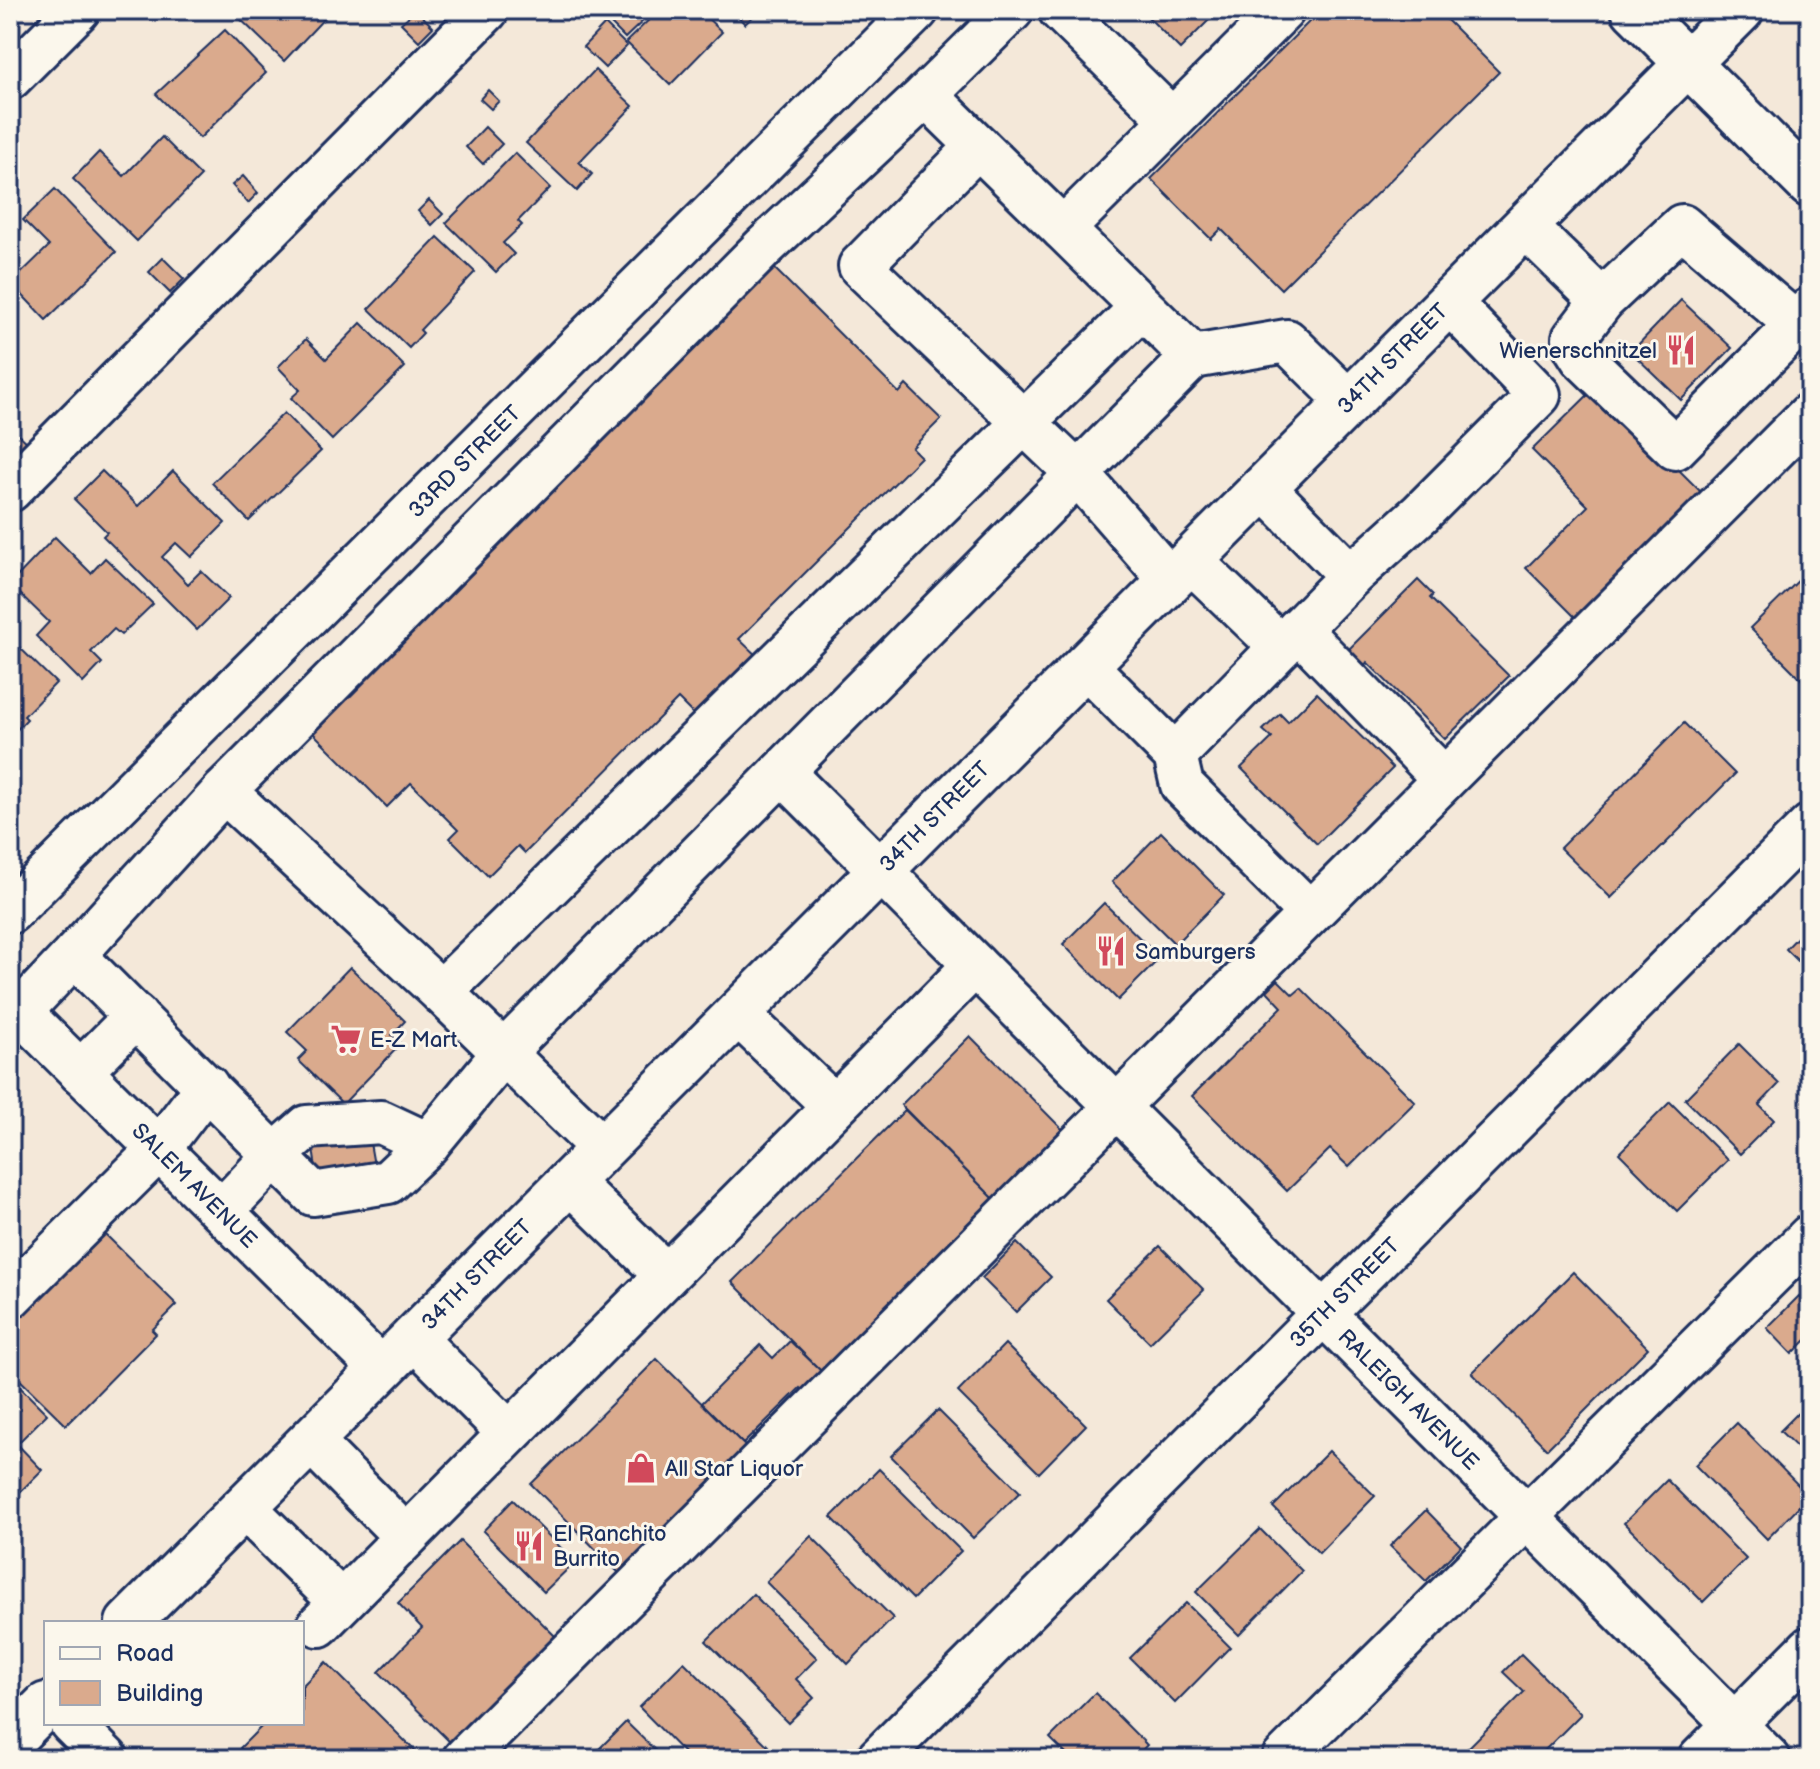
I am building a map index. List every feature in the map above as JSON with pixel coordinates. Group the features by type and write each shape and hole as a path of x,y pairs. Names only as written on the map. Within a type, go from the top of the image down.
{"main road":[{"path":"1634,10 1810,185"},
{"name":"34TH STREET","path":"130,1621 1741,10"},
{"path":"10,1741 44,1707"}],"street":[{"path":"10,78 78,10"},
{"path":"10,490 487,10"},
{"name":"33RD STREET","path":"10,912 917,10"},
{"path":"15,1007 74,955 224,791 764,247 1012,10"},
{"path":"1060,10 1172,120"},
{"path":"1063,229 1283,10"},
{"path":"926,95 1193,357"},
{"path":"978,146 860,266 1180,570 1289,638 1444,779"},
{"path":"1682,226 1791,329 1743,354 1683,415 1669,423 1578,353 1574,338 1602,301 1682,226"},
{"path":"1526,227 1602,301"},
{"path":"1175,755 1351,576 1421,513 1539,395 1449,302"},
{"path":"441,992 1141,308"},
{"path":"74,955 313,1194 388,1182 428,1144 504,1052 1193,357 1287,341 1348,401"},
{"path":"464,1759 1810,414"},
{"path":"1263,487 1351,576"},
{"path":"1085,665 1175,755 1182,785 1310,913"},
{"name":"RALEIGH AVENUE","path":"782,772 1769,1759"},
{"path":"224,791 441,992 602,1148"},
{"name":"35TH STREET","path":"878,1759 1810,826"},
{"path":"244,1507 330,1614 975,965"},
{"name":"SALEM AVENUE","path":"15,1007 381,1369"},
{"path":"737,1013 834,1106"},
{"path":"80,1072 136,1016"},
{"path":"10,1297 159,1149 207,1086"},
{"path":"222,1211 274,1156 307,1127 381,1122 428,1144"},
{"path":"569,1181 666,1275"},
{"path":"1283,1759 1810,1236"},
{"path":"413,1337 509,1433"},
{"path":"310,1440 406,1537"},
{"path":"1700,1759 1810,1648"},
{"path":"73,1725 107,1759"}],"building":[{"path":"237,10 332,10 284,61 234,13"},
{"path":"416,10 433,27 419,41 401,23"},
{"path":"622,10 634,10 644,20 625,38 609,22"},
{"path":"659,10 699,10 722,32 670,85 626,42"},
{"path":"732,10 760,10 745,24"},
{"path":"1141,10 1219,10 1180,49"},
{"path":"1321,10 1437,10 1499,72 1281,289 1221,229 1211,239 1151,179"},
{"path":"605,24 627,46 605,68 583,47"},
{"path":"225,30 266,73 200,138 156,94"},
{"path":"595,70 633,106 579,162 592,174 577,191 526,143"},
{"path":"488,90 499,101 491,109 480,99"},
{"path":"485,127 502,144 483,164 466,147"},
{"path":"162,137 201,176 137,241 73,179 99,152 124,176"},
{"path":"515,153 550,188 518,221 522,225 503,243 514,254 496,272 446,223"},
{"path":"243,176 258,193 248,203 232,185"},
{"path":"55,189 116,252 46,320 11,283 49,246 23,220"},
{"path":"429,200 443,214 432,225 418,211"},
{"path":"438,237 475,272 420,330 423,333 409,348 369,309"},
{"path":"163,258 184,279 170,293 149,272"},
{"path":"771,265 899,393 906,385 941,419 912,448 921,457 739,639 761,660 700,721 678,699 525,853 518,846 488,876 450,838 458,830 411,783 387,807 309,729"},
{"name":"Wienerschnitzel","path":"1681,300 1732,348 1681,400 1631,352"},
{"path":"10,312 18,320 10,328"},
{"path":"361,323 405,367 332,440 291,398 300,390 278,367 306,339 326,359"},
{"path":"1596,387 1703,494 1578,620 1526,568 1588,506 1532,450"},
{"path":"284,413 321,451 249,521 212,483"},
{"path":"14,430 30,445 18,456 10,449 10,434"},
{"path":"102,471 138,506 173,471 225,523 191,557 176,543 162,557 188,584 201,571 229,598 197,630 103,536 107,532 74,499"},
{"path":"55,537 91,573 105,558 153,604 121,635 114,629 91,652 102,663 83,683 36,636 49,622 10,584"},
{"path":"1810,569 1810,688 1750,628"},
{"path":"1418,580 1433,595 1430,598 1509,676 1445,739 1367,662 1365,665 1349,649"},
{"path":"17,645 56,683 24,716 27,719 10,737 10,652"},
{"path":"1317,693 1393,768 1317,844 1241,768 1272,738 1263,730 1280,714 1288,722"},
{"path":"1684,723 1735,774 1611,898 1560,848"},
{"path":"1161,832 1224,895 1175,944 1112,882"},
{"name":"Samburgers","path":"1104,903 1160,958 1118,1000 1063,944"},
{"path":"1807,927 1810,930 1810,973 1786,949"},
{"name":"E-Z Mart","path":"350,967 405,1021 392,1035 401,1044 343,1104 298,1060 307,1051 287,1032"},
{"path":"1278,980 1293,995 1301,988 1415,1102 1349,1167 1330,1149 1287,1191 1192,1096 1282,1007 1267,991"},
{"path":"970,1036 1067,1134 998,1203 901,1105"},
{"path":"1739,1044 1779,1084 1759,1105 1774,1120 1740,1154 1685,1099"},
{"path":"1670,1102 1728,1160 1677,1211 1619,1153"},
{"path":"905,1110 998,1203 825,1375 732,1282"},
{"path":"367,1126 375,1171 318,1182 311,1135"},
{"path":"101,1230 177,1305 152,1330 156,1334 66,1425 10,1370 10,1323"},
{"path":"1017,1243 1051,1277 1016,1312 982,1278"},
{"path":"1160,1246 1204,1290 1150,1343 1106,1299"},
{"path":"1573,1272 1648,1348 1547,1449 1472,1373"},
{"path":"1799,1296 1810,1308 1810,1336 1792,1354 1767,1328"},
{"path":"790,1341 825,1375 806,1394 800,1388 743,1444 702,1403 760,1345 773,1358"},
{"path":"1005,1344 1086,1425 1039,1473 958,1392"},
{"path":"657,1359 750,1451 623,1577 531,1484"},
{"path":"10,1377 47,1414 17,1444 42,1470 10,1502"},
{"path":"1810,1401 1810,1460 1780,1431"},
{"path":"938,1410 1020,1492 973,1538 891,1456"},
{"path":"1737,1423 1809,1496 1767,1539 1695,1465"},
{"path":"1329,1451 1375,1496 1319,1553 1273,1507"},
{"path":"879,1469 961,1551 913,1599 831,1517"},
{"path":"1667,1480 1746,1559 1703,1602 1624,1523"},
{"name":"El Ranchito Burrito","path":"513,1500 575,1562 544,1592 483,1531"},
{"path":"1426,1510 1461,1546 1426,1581 1390,1546"},
{"path":"1260,1529 1302,1571 1239,1635 1196,1592"},
{"path":"811,1536 893,1618 848,1664 766,1582"},
{"path":"460,1541 558,1639 453,1745 379,1672 422,1628 398,1603"},
{"path":"753,1594 817,1658 796,1679 814,1698 788,1723 706,1641"},
{"path":"1186,1603 1230,1647 1175,1703 1130,1658"},
{"path":"1521,1654 1581,1714 1536,1759 1465,1759 1461,1755 1524,1692 1503,1672"},
{"path":"326,1662 423,1759 251,1759 240,1748 263,1725 304,1725 304,1684"},
{"path":"684,1662 768,1746 755,1759 690,1759 639,1707"},
{"path":"1095,1693 1147,1745 1134,1759 1071,1759 1050,1738"},
{"path":"626,1722 664,1759 589,1759"}],"place":[{"name":"Wienerschnitzel","path":"1681,350"},
{"name":"Samburgers","path":"1111,951"},
{"name":"E-Z Mart","path":"346,1039"},
{"name":"All Star Liquor","path":"641,1468"},
{"name":"El Ranchito Burrito","path":"529,1546"}]}
